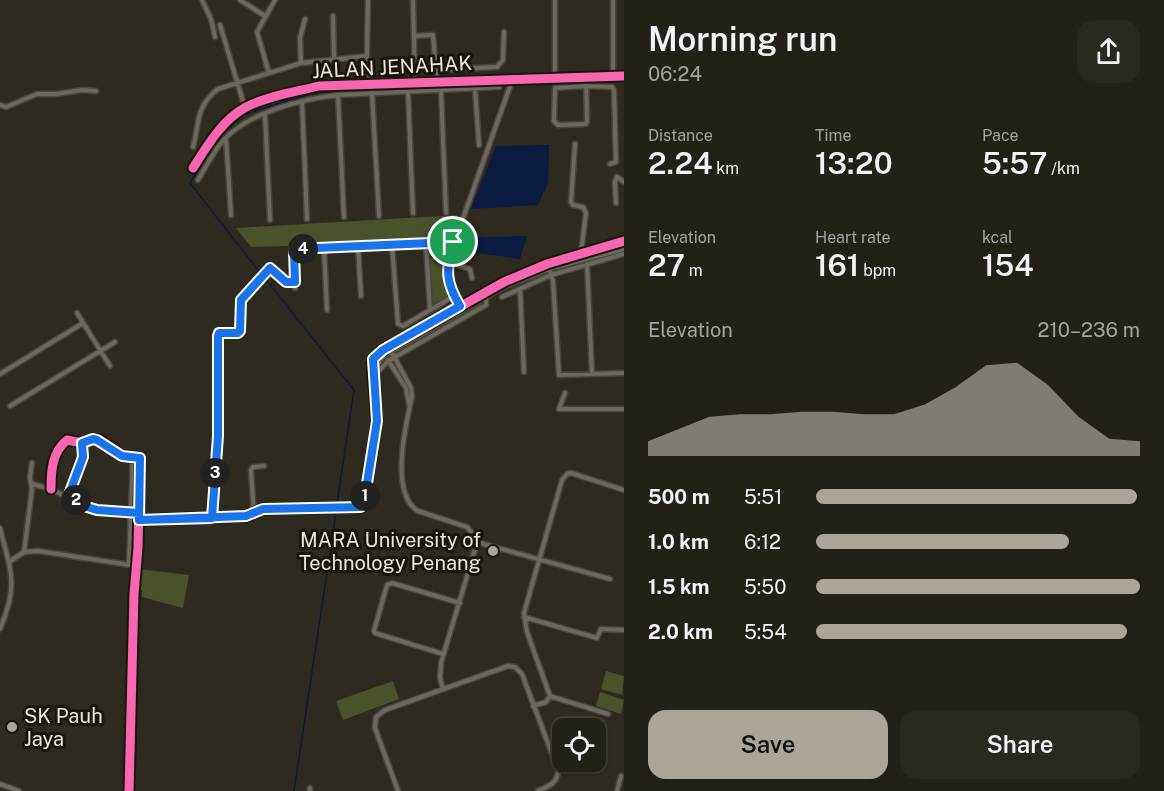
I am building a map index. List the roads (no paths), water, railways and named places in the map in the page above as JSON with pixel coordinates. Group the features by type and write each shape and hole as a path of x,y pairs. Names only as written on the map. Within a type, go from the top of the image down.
{"street":[{"path":"202,0 211,19 215,37"},
{"path":"240,0 266,16"},
{"path":"269,73 257,37 258,28 275,0"},
{"path":"368,0 367,56 372,93 379,216"},
{"path":"413,0 415,82"},
{"path":"555,0 555,77"},
{"path":"613,0 613,69"},
{"path":"333,16 334,58"},
{"path":"301,63 300,38 305,19"},
{"path":"220,25 245,108"},
{"path":"436,70 500,66 504,60 504,32"},
{"path":"414,36 433,35 437,81"},
{"path":"193,147 202,106 218,89 301,63 367,56"},
{"name":"JALAN JENAHAK","path":"193,168 209,141 245,108 279,96 319,86 624,76"},
{"path":"586,77 586,86 586,124 555,124 554,121 555,88 586,86 609,86 614,90 616,162 610,164"},
{"path":"462,308 449,286 448,262 453,242 513,78"},
{"path":"198,180 226,138 239,126 302,101 339,95 499,87"},
{"path":"475,89 479,145"},
{"path":"441,90 446,213"},
{"path":"0,105 6,107 36,94 96,91"},
{"path":"408,92 414,213"},
{"path":"339,95 344,217"},
{"path":"302,101 307,219"},
{"path":"265,114 270,220"},
{"path":"226,138 231,215"},
{"path":"575,144 572,202 575,206 583,207 586,213 581,254"},
{"path":"618,177 624,176"},
{"path":"618,177 624,182"},
{"path":"615,203 615,182 618,177"},
{"path":"139,520 212,518 254,514 263,509 348,509 363,506 377,421 372,362 504,282 624,241"},
{"path":"295,288 294,249 453,242"},
{"path":"426,243 430,310"},
{"path":"392,244 396,320 400,326 454,296"},
{"path":"358,246 361,296"},
{"path":"324,248 327,310"},
{"path":"377,364 388,347 548,266 624,249"},
{"path":"502,297 551,275 624,254"},
{"path":"448,262 471,269 472,278"},
{"path":"587,264 592,374"},
{"path":"548,266 553,281 559,375 624,374"},
{"path":"212,518 218,436 219,333 238,333 240,331 241,300 269,269 272,268 286,282 295,282"},
{"path":"520,289 524,372"},
{"path":"376,374 394,357 486,305 486,298"},
{"path":"77,312 110,366"},
{"path":"0,374 83,323"},
{"path":"10,406 115,342"},
{"path":"388,347 411,388 412,397 402,465 404,489 409,503 418,511 466,527 480,543 610,579"},
{"path":"384,353 406,388 410,404"},
{"path":"565,393 559,409 624,410"},
{"path":"51,489 53,462 56,453 67,440 82,443 93,439 100,440 118,455 140,458 129,791"},
{"path":"68,497 83,457 82,443"},
{"path":"129,564 133,457"},
{"path":"24,552 32,463"},
{"path":"254,514 251,470 253,467 264,466"},
{"path":"550,696 527,632 524,617 562,480 571,473 624,490"},
{"path":"32,483 97,510 139,513"},
{"path":"0,528 9,562 12,591 11,602 0,628"},
{"path":"443,689 440,669 443,654 476,546 480,543"},
{"path":"9,562 24,552 38,551 137,566"},
{"path":"443,654 375,633 387,585 392,583 460,603"},
{"path":"524,617 597,638 601,629 624,630"},
{"path":"398,791 375,728 376,717 385,710 508,666 515,667 522,674 558,770 556,780 552,785 538,791"},
{"path":"533,706 546,702 550,696"},
{"path":"550,696 608,714"},
{"path":"617,791 621,776"},
{"path":"0,784 19,791"}],"water":[{"path":"549,145 548,183 538,205 471,209 496,146"},
{"path":"527,236 520,259 457,250 461,238"}],"waterway":[{"path":"261,274 190,183 220,136 245,114 310,94 331,91 483,84"},
{"path":"264,277 354,390 337,503"},
{"path":"294,791 336,513"}],"place":[{"name":"MARA University of Technology Penang","path":"493,551"},
{"name":"SK Pauh Jaya","path":"12,727"}]}
